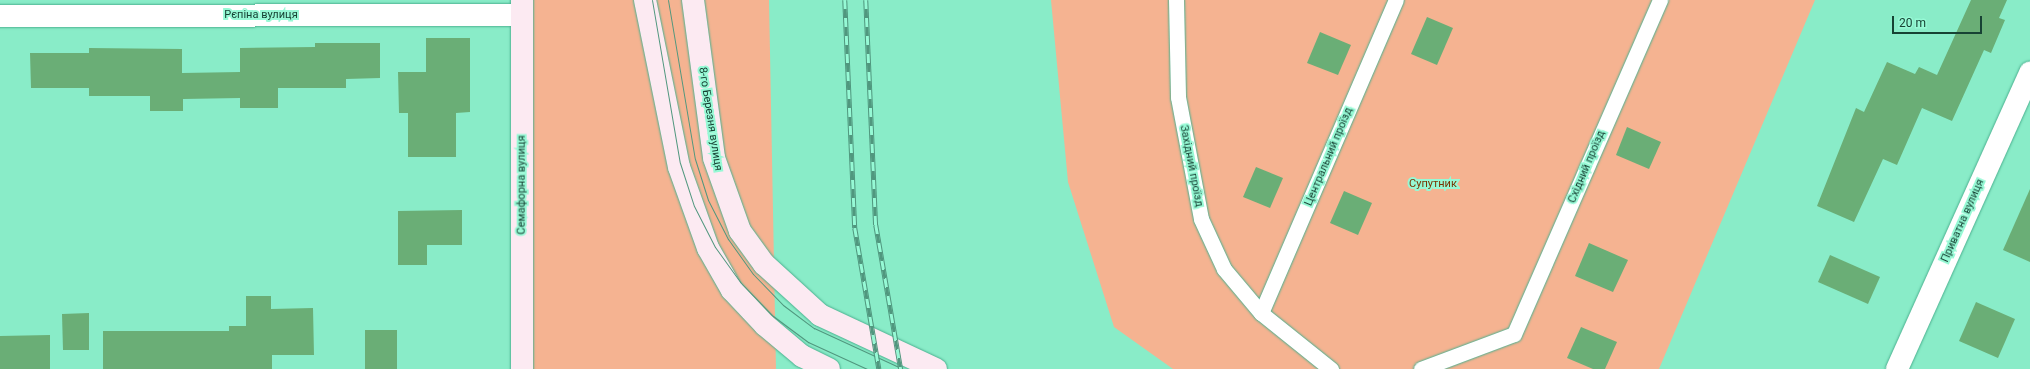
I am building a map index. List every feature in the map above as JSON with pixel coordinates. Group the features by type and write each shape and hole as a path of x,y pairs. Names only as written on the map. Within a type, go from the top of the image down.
{"main road":[{"path":"645,0 679,167 708,248 732,290 759,320 802,356 829,369"},
{"name":"8-го Березня вулиця","path":"693,0 714,158 740,231 764,264 820,315 936,369"},
{"name":"Семафорна вулиця","path":"522,7 522,369"}],"street":[{"name":"Рєпіна вулиця","path":"0,16 522,7"},
{"name":"Приватна вулиця","path":"1897,369 2030,73"}],"lane":[{"name":"Західний проїзд","path":"1176,0 1178,97 1201,219 1224,269 1262,314 1331,369"},
{"name":"Центральний проїзд","path":"1262,314 1396,0"},
{"name":"Східний проїзд","path":"1421,369 1514,334 1660,0"}],"green space":[{"path":"522,0 769,0 776,369 522,369"},
{"name":"Супутник","path":"1051,0 1815,0 1659,369 1173,369 1114,327 1068,182"}],"building":[{"path":"1971,0 2007,0 1999,18 2005,20 1991,53 1984,50 1952,121 1922,108 1897,165 1883,159 1854,222 1817,206 1856,108 1864,112 1887,62 1915,74 1919,67 1937,75"},
{"path":"1427,17 1453,28 1437,65 1411,54"},
{"path":"1320,32 1351,45 1338,75 1307,63"},
{"path":"426,38 470,38 470,112 456,113 456,157 408,157 408,113 399,113 398,72 426,72"},
{"path":"315,43 380,43 380,78 346,79 346,88 278,88 278,108 240,108 240,98 183,99 183,111 150,111 150,96 89,96 89,88 31,88 30,53 89,53 89,48 182,49 182,73 240,72 240,48 315,47"},
{"path":"1627,127 1661,142 1649,169 1616,155"},
{"path":"1256,167 1283,178 1270,208 1243,197"},
{"path":"2030,189 2030,262 2003,250"},
{"path":"1344,191 1372,203 1358,235 1330,223"},
{"path":"462,210 462,245 427,245 427,265 398,265 398,211"},
{"path":"1589,243 1628,260 1613,292 1575,276"},
{"path":"1830,255 1880,277 1868,304 1818,282"},
{"path":"246,296 271,296 271,309 313,308 314,355 272,355 272,369 103,369 103,331 229,331 229,326 246,326"},
{"path":"1976,302 2015,319 1998,358 1959,341"},
{"path":"89,313 89,350 63,350 62,314"},
{"path":"1581,327 1617,342 1605,369 1593,369 1567,358"},
{"path":"365,330 397,330 397,369 365,369"},
{"path":"50,335 50,369 0,369 0,336"}],"tram line":[{"path":"652,0 680,163 694,206 715,247 741,283 773,316 808,342 867,369"},
{"path":"668,0 695,159 708,200 728,239 753,274 783,305 814,328 903,369"}],"railway":[{"path":"845,0 855,228 879,369"},
{"path":"866,0 876,225 901,369"}]}
